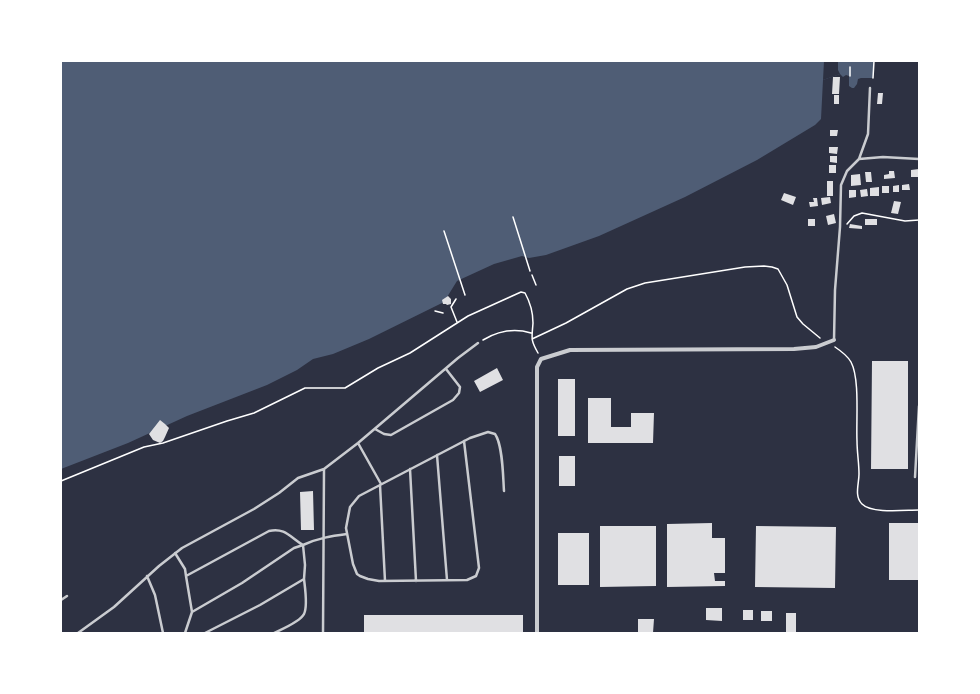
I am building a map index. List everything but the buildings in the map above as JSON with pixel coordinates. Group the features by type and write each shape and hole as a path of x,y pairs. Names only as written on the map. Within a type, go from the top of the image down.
{"street":[{"path":"537,633 537,367 541,359 570,350 794,348 816,347 834,340"}],"lane":[{"path":"834,340 835,290 840,233 841,185 847,170 859,159 868,134 870,88"},
{"path":"859,159 883,157 919,159"},
{"path":"78,633 114,607 147,576 175,553 208,533 254,509 279,493 298,478 324,469 358,443 478,343"},
{"path":"375,429 384,434 392,435 453,400 459,393 460,387 446,369"},
{"path":"915,477 919,406"},
{"path":"464,441 479,570 476,576 472,579 386,581 368,580 357,574 353,564 346,528 349,512 353,503 359,496 464,441 488,432 496,434 499,441 504,491"},
{"path":"358,443 381,485 386,581"},
{"path":"437,455 447,580"},
{"path":"324,469 324,633"},
{"path":"410,469 416,581"},
{"path":"186,576 270,530 276,529 283,531 303,545"},
{"path":"192,612 242,583 294,548 324,537 347,534"},
{"path":"274,633 300,618 304,614 306,601 303,545"},
{"path":"175,553 185,569 192,612 185,633"},
{"path":"147,576 155,595 163,633"},
{"path":"205,633 260,605 304,579"},
{"path":"61,600 67,596"}],"path":[{"path":"873,78 874,61"},
{"path":"850,67 850,76"},
{"path":"840,233 854,216 862,213 905,221 919,220"},
{"path":"513,217 530,271"},
{"path":"444,230 464,295"},
{"path":"532,275 536,285"},
{"path":"61,481 144,448 164,443 254,413 305,388 345,388 378,368 410,353 468,316 521,292 525,292 530,304 533,322 531,333 532,343 541,359"},
{"path":"456,299 451,307 458,322"},
{"path":"435,310 443,314"},
{"path":"478,343 489,336 510,330 531,333"}],"water":[{"path":"61,61 874,61 873,78 858,79 854,88 849,86 849,76 846,75 843,77 840,74 823,80 821,119 815,125 757,160 685,197 599,236 546,255 529,258 522,256 494,264 457,281 444,302 369,339 333,354 313,359 297,370 267,385 187,416 128,443 61,469"}],"pier":[{"path":"824,61 838,61 838,70 840,74 823,80"}]}
